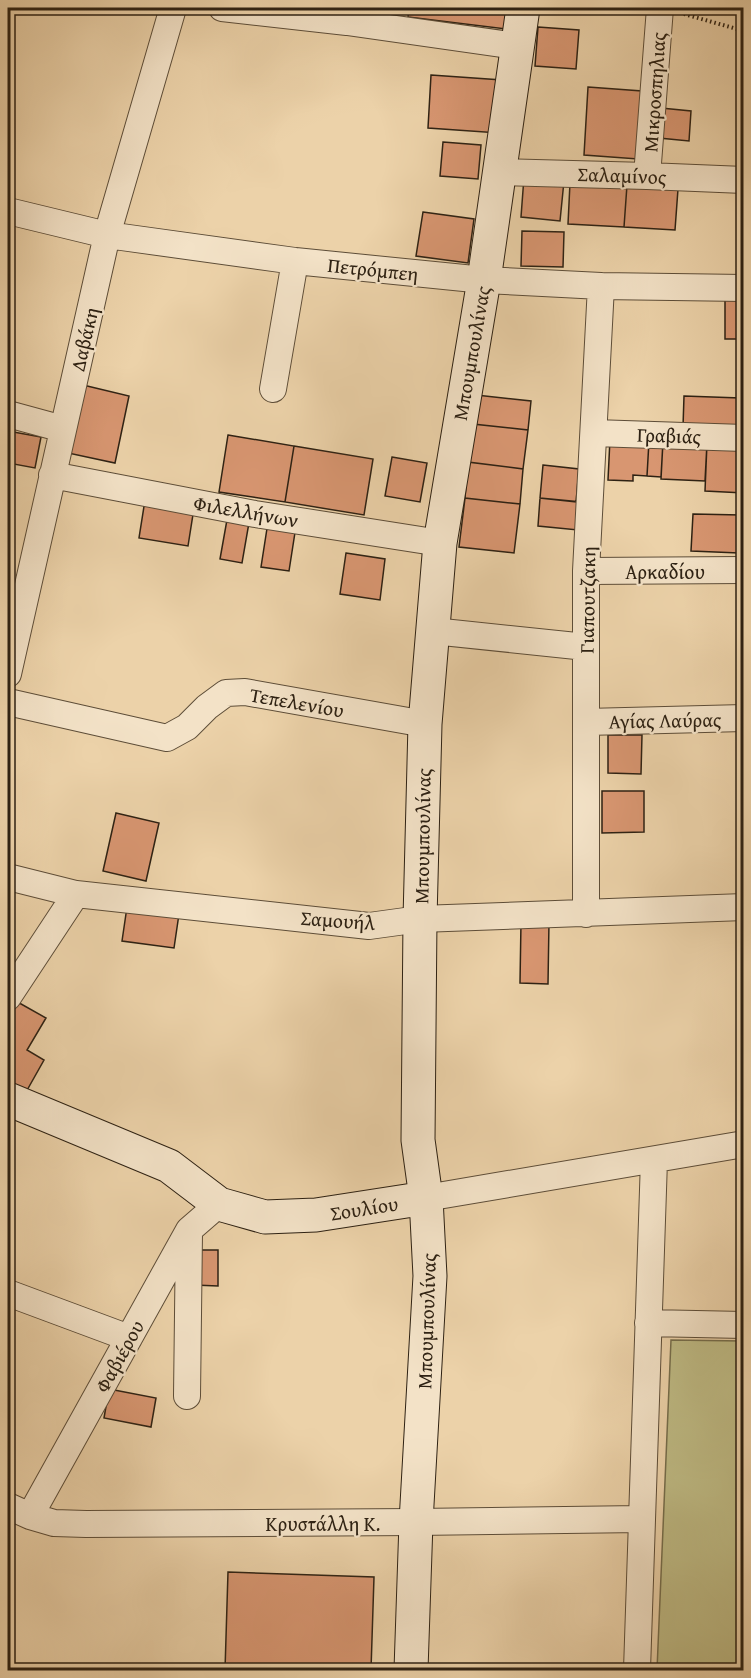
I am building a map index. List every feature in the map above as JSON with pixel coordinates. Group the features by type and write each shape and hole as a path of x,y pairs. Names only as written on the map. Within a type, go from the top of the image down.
{"street":[{"name":"Δαβάκη","path":"8,674 107,235 173,8"},
{"path":"222,8 517,46"},
{"name":"Μπουμπουλίνας","path":"411,1671 416,1522 430,1276 426,1198 418,1140 425,724 440,543 484,280 524,8"},
{"name":"Μικροσπηλιας","path":"647,176 660,8"},
{"name":"Σαλαμίνος","path":"500,172 744,180"},
{"name":"Πετρόμπεη","path":"8,211 107,235 295,261 484,280 744,288"},
{"path":"273,389 295,261"},
{"name":"Γιαπουτζακη","path":"586,914 586,571 601,285"},
{"path":"8,414 63,429"},
{"name":"Γραβιάς","path":"594,433 744,438"},
{"name":"Φιλελλήνων","path":"52,475 255,514 440,543"},
{"name":"Αρκαδίου","path":"586,571 744,570"},
{"path":"433,631 586,647"},
{"name":"Τεπελενίου","path":"8,702 167,738 187,727 207,707 226,693 245,692 425,724"},
{"name":"Αγίας Λαύρας","path":"586,722 744,718"},
{"name":"Σαμουήλ","path":"8,877 76,894 369,926 420,919 744,907"},
{"path":"8,997 76,894"},
{"name":"Σουλίου","path":"8,1099 169,1166 219,1204 265,1216 316,1215 744,1144"},
{"path":"636,1671 654,1160"},
{"name":"Φαβιέρου","path":"19,1511 129,1338 189,1230 219,1204"},
{"path":"187,1396 189,1230"},
{"path":"8,1293 129,1338"},
{"path":"648,1323 744,1325"},
{"name":"Κρυστάλλη Κ.","path":"19,1511 54,1522 86,1524 642,1519"}],"path":[{"path":"660,8 744,31"}],"shaded area":[{"path":"671,1340 743,1341 743,1670 657,1670"}],"building":[{"path":"409,8 509,8 506,29 408,17"},
{"path":"538,27 579,30 576,69 535,66"},
{"path":"431,75 502,80 499,133 428,128"},
{"path":"588,87 642,91 638,159 584,155"},
{"path":"661,108 691,111 689,141 659,138"},
{"path":"443,142 481,145 478,179 440,176"},
{"path":"524,177 564,181 560,221 521,217"},
{"path":"570,183 627,185 624,227 568,224"},
{"path":"627,185 678,189 675,230 624,227"},
{"path":"423,212 474,219 468,263 416,256"},
{"path":"522,231 564,232 563,267 521,266"},
{"path":"725,290 744,290 744,339 725,339"},
{"path":"83,385 129,396 115,463 68,453"},
{"path":"476,395 531,401 528,430 473,424"},
{"path":"684,396 740,398 739,429 683,427"},
{"path":"740,398 744,398 744,429 739,429"},
{"path":"473,424 528,430 523,469 468,462"},
{"path":"8,431 41,437 35,468 8,463"},
{"path":"228,435 294,446 285,502 219,492"},
{"path":"610,439 649,441 647,476 633,475 633,481 608,480"},
{"path":"649,441 663,441 661,477 647,476"},
{"path":"663,441 707,443 705,481 661,479"},
{"path":"707,443 744,445 744,493 705,491"},
{"path":"294,446 373,459 364,515 285,502"},
{"path":"392,457 427,463 420,502 385,496"},
{"path":"468,462 523,469 520,504 465,498"},
{"path":"543,465 579,469 576,502 540,498"},
{"path":"465,498 520,504 514,553 459,547"},
{"path":"540,498 581,502 578,530 538,526"},
{"path":"145,500 194,508 188,546 139,538"},
{"path":"228,514 250,517 242,563 220,559"},
{"path":"693,514 741,515 739,553 691,551"},
{"path":"268,522 296,526 289,571 261,567"},
{"path":"346,553 385,559 380,600 340,594"},
{"path":"608,735 642,735 641,774 608,773"},
{"path":"602,791 644,791 644,832 602,833"},
{"path":"116,813 159,823 146,881 103,871"},
{"path":"127,907 179,914 174,948 122,941"},
{"path":"521,922 549,922 548,984 520,983"},
{"path":"14,1000 46,1018 27,1050 44,1060 26,1092 8,1081 8,1011"},
{"path":"194,1250 218,1250 218,1286 194,1285"},
{"path":"109,1389 156,1398 151,1427 104,1418"},
{"path":"228,1572 374,1577 371,1670 225,1670"}]}
